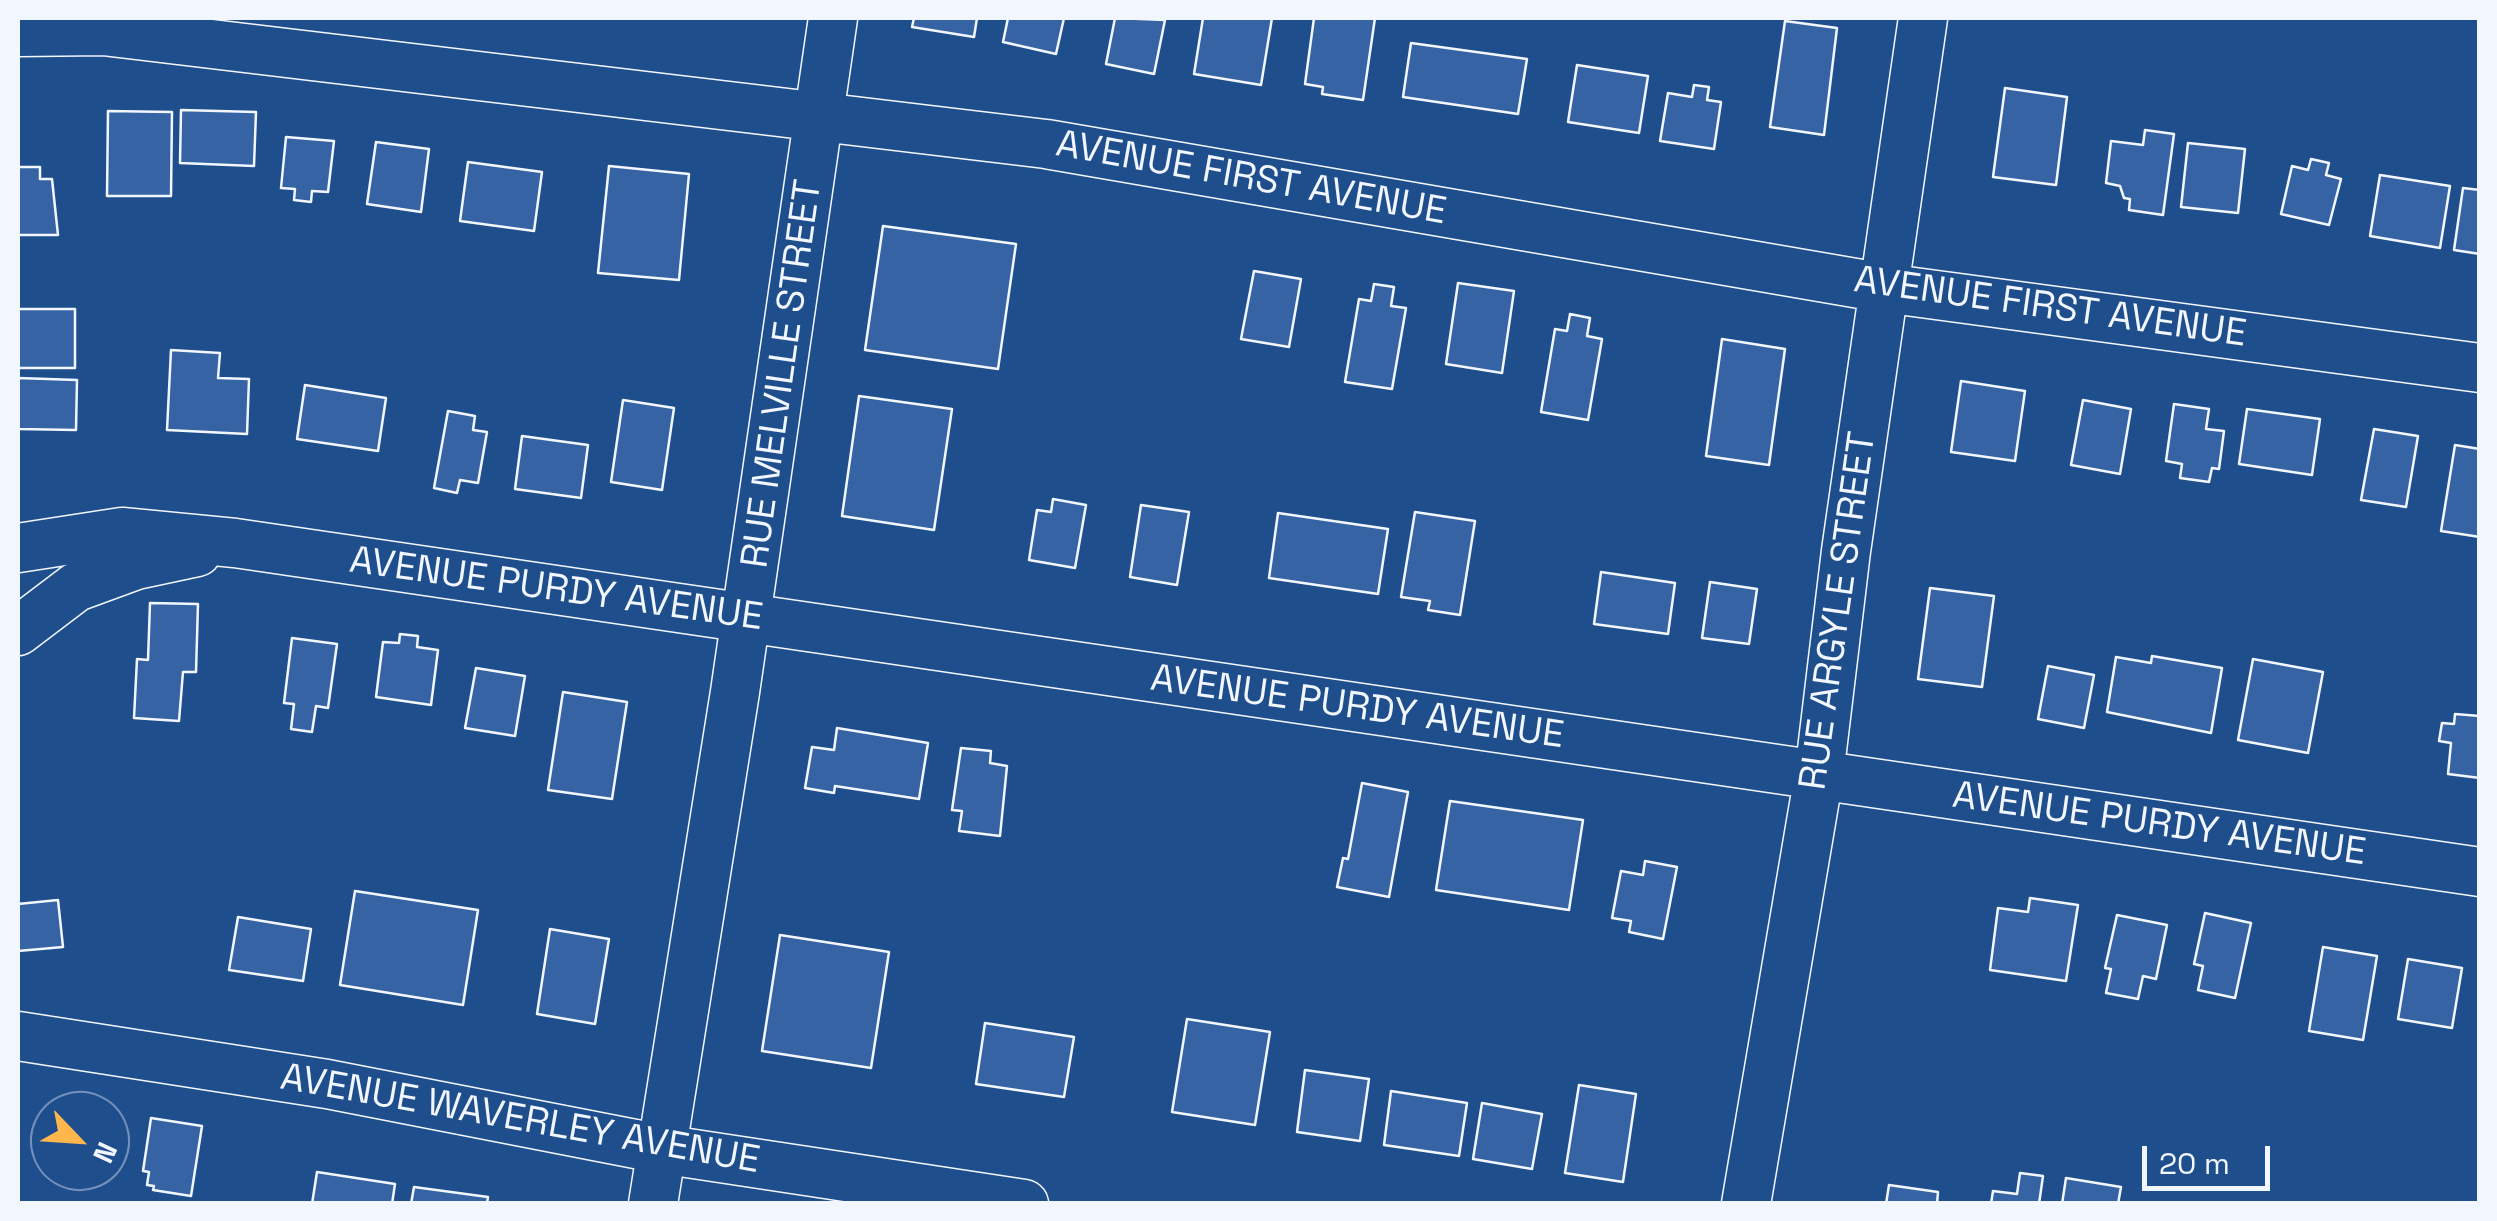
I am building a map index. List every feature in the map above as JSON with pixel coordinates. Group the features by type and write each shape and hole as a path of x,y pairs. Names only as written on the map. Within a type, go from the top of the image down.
{"street":[{"name":"RUE MELVILLE STREET","path":"654,1204 746,618 834,18"},
{"name":"RUE ARGYLE STREET","path":"1746,1204 1819,775 1923,18"},
{"name":"AVENUE FIRST AVENUE","path":"18,32 103,31 1046,144 1884,288 2480,368"},
{"name":"AVENUE PURDY AVENUE","path":"18,548 122,532 234,543 2480,872"},
{"name":"AVENUE PURDY AVENUE","path":"18,631 76,587 136,565 234,543"},
{"name":"AVENUE WAVERLEY AVENUE","path":"18,1036 327,1084 661,1149 1024,1204"}],"building":[{"path":"914,18 977,18 974,37 912,27"},
{"path":"1008,18 1064,18 1056,54 1003,42"},
{"path":"1115,18 1165,20 1154,74 1106,64"},
{"path":"1203,18 1272,18 1261,85 1194,74"},
{"path":"1314,18 1375,18 1363,100 1322,94 1323,87 1305,84"},
{"path":"1785,21 1837,28 1824,135 1770,127"},
{"path":"1411,43 1527,59 1518,114 1403,97"},
{"path":"1577,65 1648,76 1639,133 1568,122"},
{"path":"1694,85 1709,87 1707,100 1721,102 1714,149 1660,141 1668,93 1692,97"},
{"path":"2005,88 2067,97 2056,185 1993,177"},
{"path":"181,110 256,112 254,166 180,163"},
{"path":"108,111 172,112 171,196 107,196"},
{"path":"2145,130 2174,134 2163,215 2129,210 2130,199 2124,198 2120,186 2106,183 2111,141 2143,145"},
{"path":"286,137 334,141 328,192 312,191 311,202 294,200 295,189 281,188"},
{"path":"376,142 429,149 421,212 367,204"},
{"path":"2188,143 2245,149 2238,213 2181,207"},
{"path":"2311,159 2329,163 2326,175 2341,179 2329,225 2281,214 2292,166 2308,170"},
{"path":"468,162 542,172 534,231 460,221"},
{"path":"609,166 689,174 679,280 598,273"},
{"path":"18,167 40,167 40,179 52,179 58,235 18,235"},
{"path":"2380,175 2450,186 2440,248 2370,236"},
{"path":"2463,188 2480,190 2480,254 2454,250"},
{"path":"883,226 1016,244 998,369 865,350"},
{"path":"1254,271 1301,279 1289,347 1241,339"},
{"path":"1458,283 1514,291 1502,373 1446,364"},
{"path":"1374,284 1394,287 1391,306 1406,308 1392,389 1345,382 1359,299 1371,301"},
{"path":"18,309 75,309 75,368 18,368"},
{"path":"1570,314 1590,318 1587,336 1602,339 1588,420 1541,412 1555,329 1567,331"},
{"path":"1722,339 1785,349 1769,465 1706,456"},
{"path":"171,350 220,353 218,378 249,379 247,434 167,430"},
{"path":"18,378 77,380 76,430 18,429"},
{"path":"1961,381 2025,391 2015,461 1951,452"},
{"path":"305,385 386,398 378,451 297,439"},
{"path":"859,396 952,409 934,530 842,516"},
{"path":"623,400 674,408 662,490 611,482"},
{"path":"2083,400 2131,409 2120,474 2071,465"},
{"path":"2174,404 2209,409 2206,429 2224,431 2219,469 2212,468 2209,482 2180,478 2182,464 2166,461"},
{"path":"2247,409 2320,419 2312,475 2239,464"},
{"path":"448,411 475,416 473,430 487,432 478,483 460,480 457,493 434,488"},
{"path":"2374,429 2418,436 2406,507 2361,500"},
{"path":"522,436 588,445 581,498 515,489"},
{"path":"2455,445 2480,449 2480,537 2441,531"},
{"path":"1053,499 1086,505 1075,568 1029,560 1037,510 1051,512"},
{"path":"1141,505 1189,512 1177,585 1130,577"},
{"path":"1415,512 1475,521 1460,615 1428,610 1430,601 1401,597"},
{"path":"1278,513 1388,529 1378,594 1269,578"},
{"path":"1601,572 1675,583 1668,634 1594,624"},
{"path":"1710,582 1757,589 1749,644 1702,638"},
{"path":"1930,588 1994,596 1982,687 1918,679"},
{"path":"150,603 198,604 196,672 183,672 179,721 134,718 137,659 148,660"},
{"path":"400,634 418,636 417,647 438,650 431,705 376,697 383,642 399,643"},
{"path":"292,638 337,644 328,708 316,706 312,732 291,729 294,704 284,703"},
{"path":"2152,656 2222,668 2211,733 2107,712 2116,657 2151,663"},
{"path":"2253,659 2323,672 2308,753 2238,740"},
{"path":"2048,666 2094,675 2084,728 2038,719"},
{"path":"476,668 525,676 515,736 465,728"},
{"path":"563,692 627,702 612,799 548,790"},
{"path":"2455,714 2480,716 2480,778 2448,774 2451,743 2439,741 2442,723 2454,724"},
{"path":"837,728 928,743 919,799 835,786 834,793 805,788 812,747 834,750"},
{"path":"961,748 991,751 990,763 1007,766 1000,836 959,831 962,811 952,810"},
{"path":"1362,783 1408,792 1389,897 1337,887 1343,858 1348,859"},
{"path":"1450,801 1583,820 1569,910 1436,890"},
{"path":"1645,861 1677,867 1663,939 1629,932 1631,921 1612,918 1621,871 1643,875"},
{"path":"355,891 478,910 463,1005 340,985"},
{"path":"2030,898 2078,905 2066,981 1990,970 1998,908 2028,912"},
{"path":"58,900 63,947 18,951 18,904"},
{"path":"2205,913 2251,923 2235,998 2198,990 2203,966 2194,964"},
{"path":"2117,915 2167,925 2156,979 2143,976 2138,999 2106,993 2111,969 2105,968"},
{"path":"238,917 311,929 303,981 229,970"},
{"path":"550,929 609,939 595,1024 537,1014"},
{"path":"780,935 889,952 871,1068 762,1051"},
{"path":"2323,947 2377,956 2363,1040 2309,1031"},
{"path":"2408,959 2462,968 2452,1028 2398,1019"},
{"path":"1187,1019 1270,1032 1255,1125 1172,1112"},
{"path":"985,1023 1074,1037 1064,1097 976,1084"},
{"path":"1305,1070 1369,1079 1360,1141 1297,1132"},
{"path":"1579,1085 1636,1094 1623,1182 1565,1173"},
{"path":"1391,1091 1467,1103 1459,1156 1384,1145"},
{"path":"1482,1103 1542,1114 1532,1169 1473,1159"},
{"path":"151,1118 202,1126 191,1196 153,1190 154,1186 147,1185 149,1172 143,1171"},
{"path":"317,1172 395,1184 392,1204 312,1204"},
{"path":"2020,1173 2043,1176 2039,1204 1991,1204 1993,1191 2017,1194"},
{"path":"2066,1178 2121,1187 2118,1204 2062,1204"},
{"path":"1889,1185 1938,1192 1937,1204 1886,1204"},
{"path":"414,1187 488,1197 487,1204 411,1204"}]}
